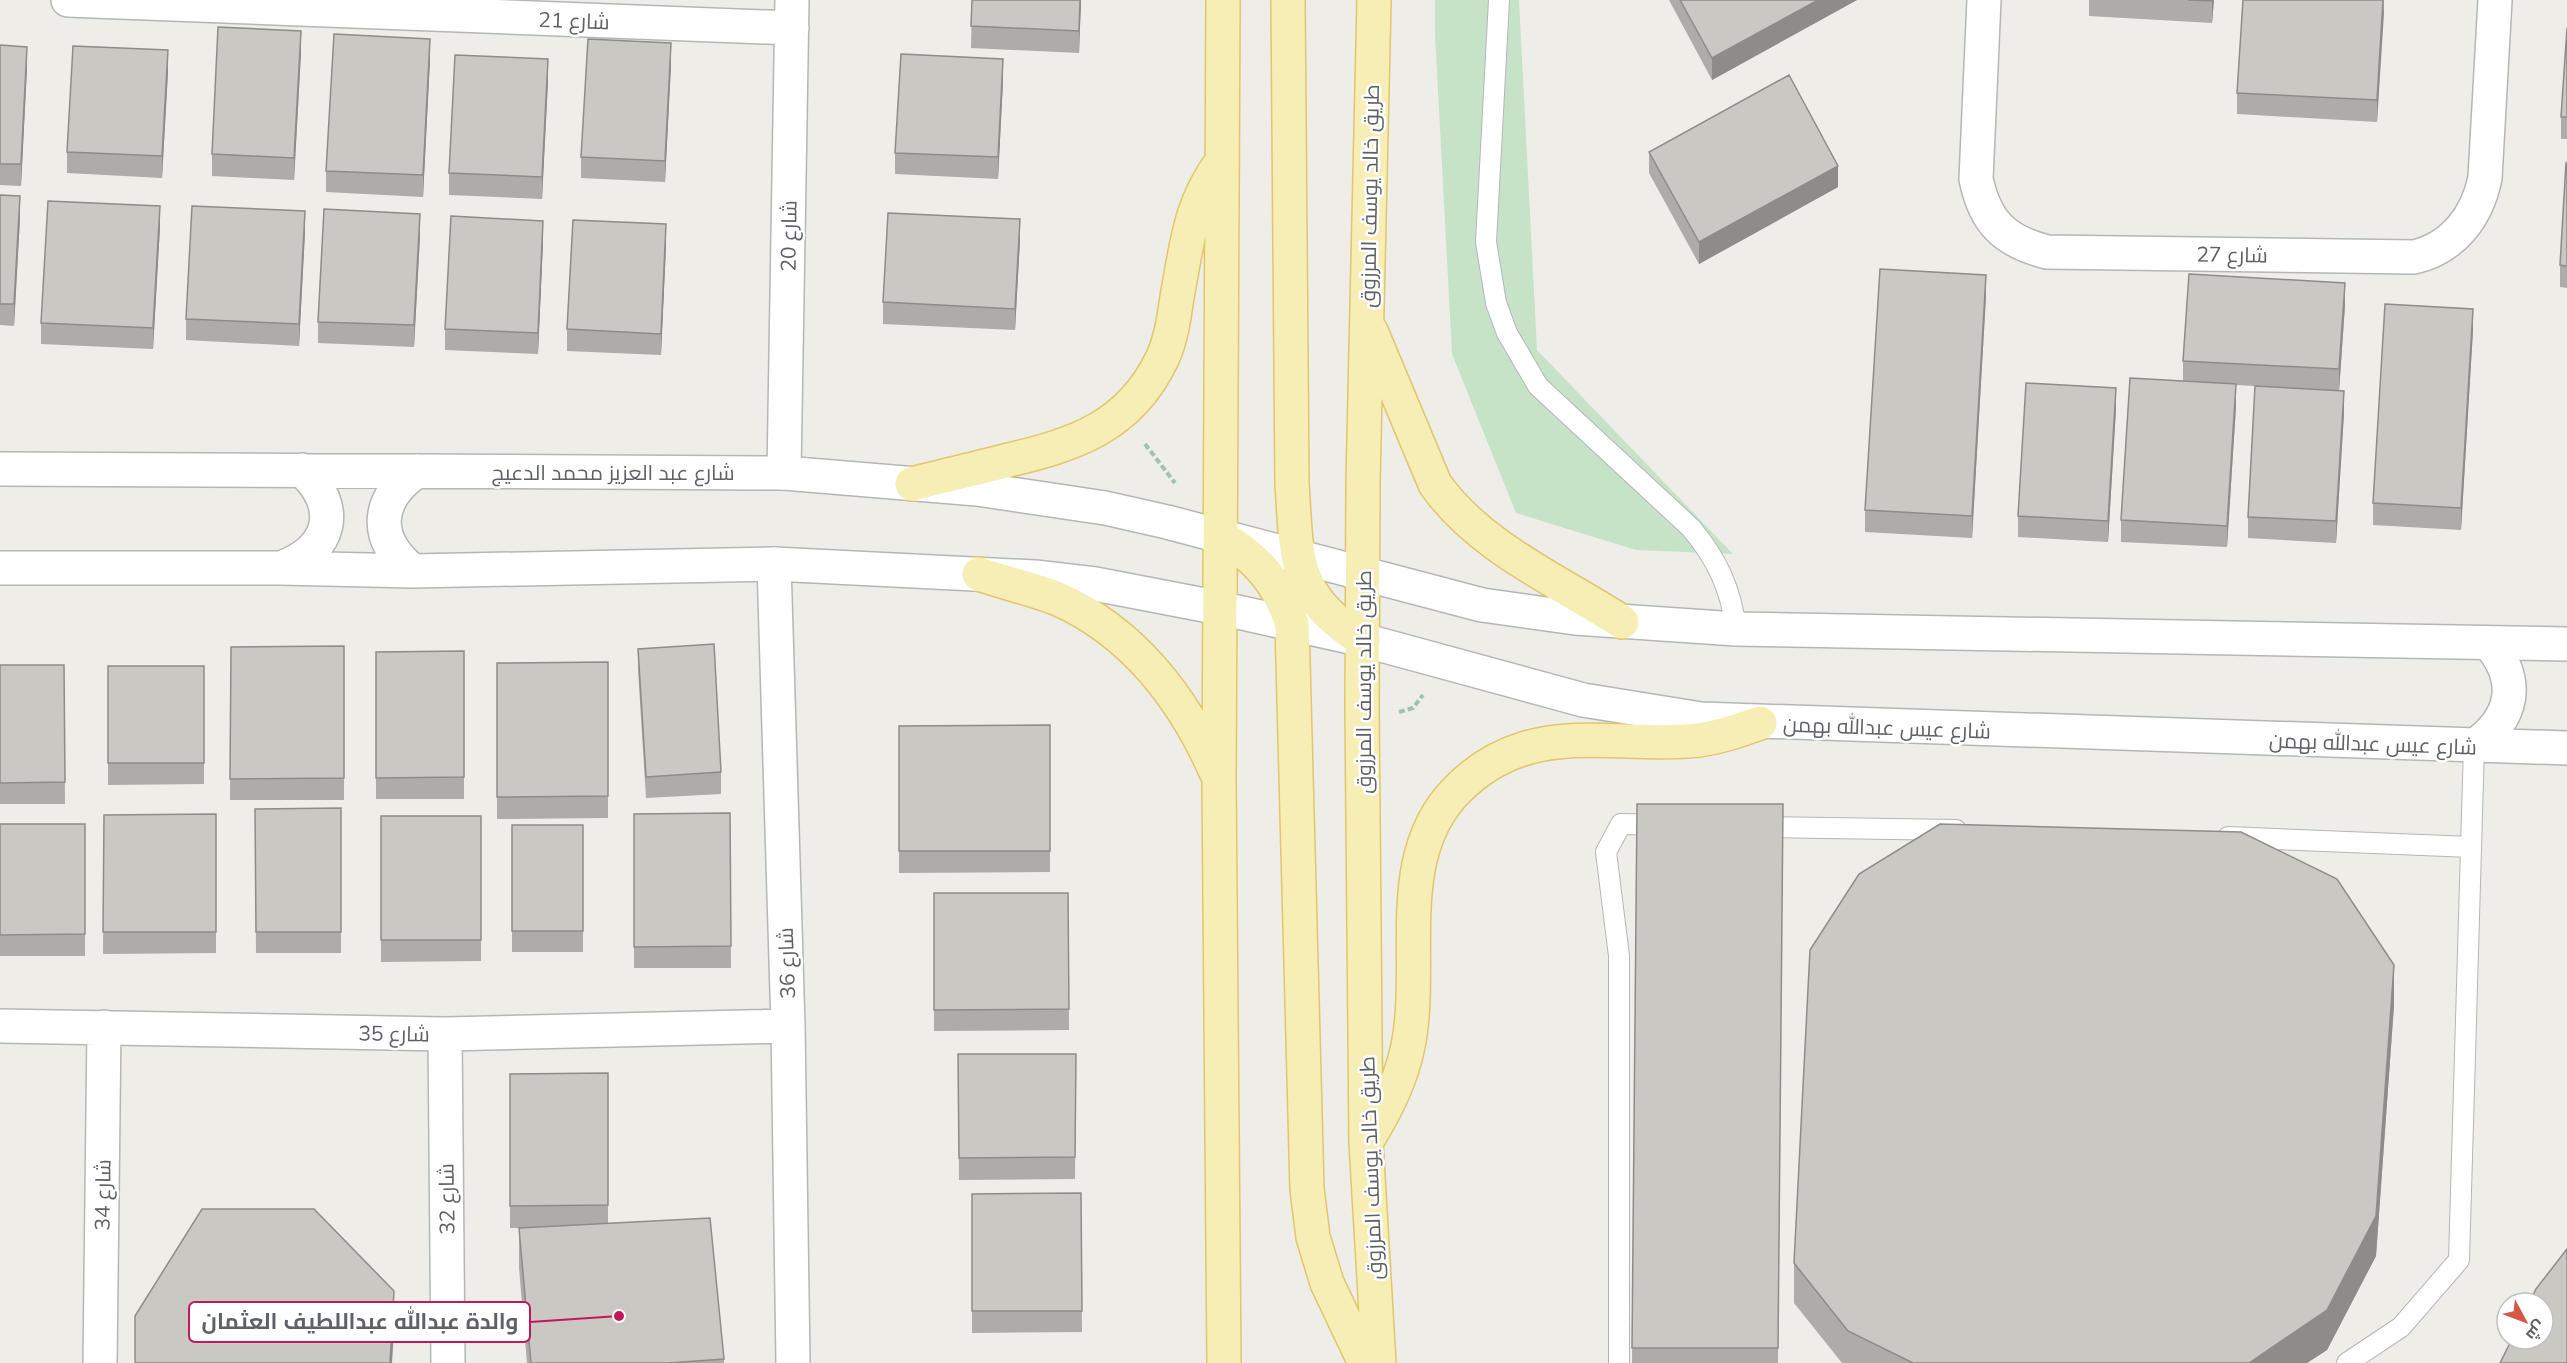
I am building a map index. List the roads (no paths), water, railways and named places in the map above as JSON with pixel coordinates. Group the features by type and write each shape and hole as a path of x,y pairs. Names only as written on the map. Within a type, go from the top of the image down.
{"main road":[{"path":"1223,0 1219,781 1224,1363"},
{"path":"1288,0 1292,484 1297,557 1302,575 1320,605 1333,619 1363,640"},
{"name":"طريق خالد يوسف المرزوق","path":"1374,0 1366,320 1362,709 1366,1143 1380,1363"},
{"path":"912,484 1062,447 1088,437 1121,414 1149,382 1163,358 1171,331 1194,208 1205,183 1222,161"},
{"path":"1366,320 1436,484 1447,500 1476,529 1622,622"},
{"path":"1220,537 1245,552 1266,572 1278,588 1292,624 1307,1189 1313,1237 1327,1283 1365,1363"},
{"path":"979,574 1058,599 1095,620 1127,645 1157,674 1182,706 1203,743 1219,781"},
{"path":"1366,1143 1384,1112 1398,1080 1408,1046 1412,1011 1416,878 1422,848 1434,821 1450,797 1471,776 1496,759 1524,748 1552,742 1699,740 1730,734 1760,723"}],"street":[{"name":"شارع 21","path":"68,0 792,14"},
{"name":"شارع 27","path":"1984,0 1976,179 1981,203 1989,218 2017,242 2047,252 2414,257 2431,253 2444,245 2468,221 2480,199 2485,178 2495,0"},
{"name":"شارع 20","path":"784,473 792,14"},
{"name":"شارع عبد العزيز محمد الدعيج","path":"0,469 784,473 1052,499 1167,522 1220,537"},
{"path":"281,568 302,561 310,554 317,546 326,526 326,505 318,485 302,470"},
{"path":"412,572 396,558 386,540 383,520 388,499 400,483 417,471"},
{"path":"1220,537 1482,605 1528,613 1622,622 1736,629 2567,644"},
{"path":"0,568 281,568 412,572 774,564 1035,577 1095,584 1220,608"},
{"name":"شارع 36","path":"774,564 788,1026 793,1363"},
{"name":"شارع عيس عبدالله بهمن","path":"1220,608 1363,640 1583,700 1641,711 1760,723 2567,748"},
{"path":"2474,746 2500,723 2507,707 2507,672 2500,656 2489,643"},
{"name":"شارع 35","path":"0,1026 445,1034 788,1026"},
{"name":"شارع 34","path":"100,1363 104,1027"},
{"name":"شارع 32","path":"445,1034 448,1363"}],"lane":[{"path":"1499,0 1486,242 1496,303 1506,333 1538,387 1706,546 1727,585 1736,629"},
{"path":"2347,1363 2401,1327 2459,1260 2474,746"},
{"path":"1619,1363 1619,956 1606,852 1621,824 1678,825"},
{"path":"1736,826 1980,831"},
{"path":"2214,836 2471,847"}],"place":[{"name":"والدة عبدالله عبداللطيف العثمان","path":"619,1316"}]}
